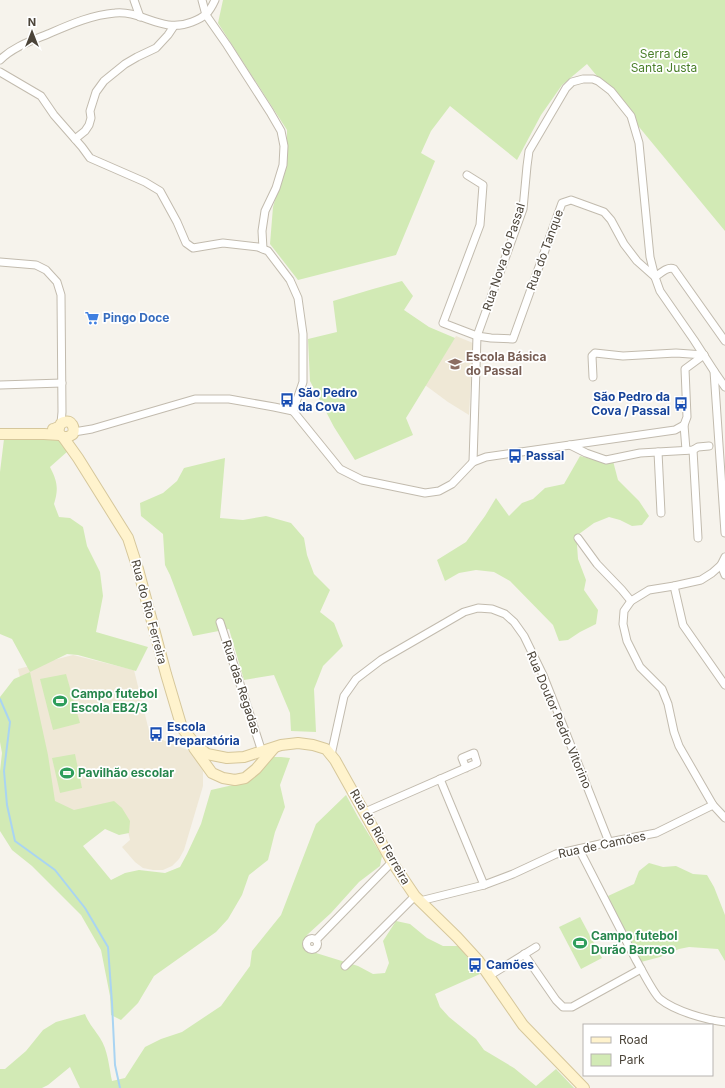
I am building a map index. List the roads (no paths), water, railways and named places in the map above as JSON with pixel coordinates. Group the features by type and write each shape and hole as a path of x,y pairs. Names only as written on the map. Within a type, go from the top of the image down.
{"street":[{"path":"134,0 140,17"},
{"path":"202,0 206,15 262,99 281,131 284,146 283,165 276,188 265,211 262,231 263,249"},
{"path":"0,60 6,54 20,46 97,15 116,13 131,14 161,24 174,26 185,25 206,15 215,0"},
{"path":"75,139 85,131 89,125 91,118 90,111 96,92 104,81 131,60 156,48 174,26"},
{"path":"0,72 41,96 54,115 90,158 146,182 160,191 177,222 186,243 193,248 223,243 258,247 268,251 290,280 298,298 303,334 303,382 292,412"},
{"name":"Rua Nova do Passal","path":"473,462 477,336 522,209 529,151 566,88 572,82 577,80 588,78 598,81 611,91 631,116 639,143 650,257 655,277 660,291 725,387"},
{"path":"467,175 483,185 480,225 444,322 477,336"},
{"name":"Rua do Tanque","path":"477,336 513,339 562,203 571,200 604,212 611,220 624,244 637,261 655,277"},
{"path":"0,262 36,265 46,270 57,282 61,294 62,412 66,429"},
{"path":"655,277 668,269 674,269 725,341"},
{"path":"593,377 592,356 594,354 623,356 676,353 704,355"},
{"path":"0,434 44,434 66,429 92,429 195,399 229,400 274,407 292,412 340,469 362,480 424,493 439,491 452,484 473,462 486,457 675,430 684,425 688,417 685,370 704,355"},
{"path":"714,371 725,533"},
{"path":"0,385 62,383"},
{"path":"717,419 725,414"},
{"path":"684,425 689,450 698,538"},
{"name":"Rua do Rio Ferreira","path":"66,429 78,458 128,538 182,728 196,745 207,754 227,758 244,757 281,745 298,743 326,749 335,760 392,862 418,898 478,960 523,1025 584,1088"},
{"path":"570,445 586,453 606,460 640,453 689,450 709,446"},
{"path":"658,452 661,513"},
{"path":"578,538 598,564 631,601"},
{"path":"725,557 721,565 701,580 649,590 631,601 624,611 623,624 627,641 640,667 662,689 668,704 674,732 679,746 713,806 725,818"},
{"path":"721,565 725,575"},
{"path":"674,586 683,625 725,685"},
{"name":"Rua Doutor Pedro Vitorino","path":"331,755 344,696 356,679 381,660 464,612 478,608 492,609 505,614 514,622 524,636 543,675 609,842"},
{"name":"Rua das Regadas","path":"220,622 262,752"},
{"path":"182,728 189,742 212,772 223,778 235,780 245,778 274,748"},
{"path":"244,757 250,763 251,767 245,778"},
{"path":"365,812 466,768"},
{"path":"440,779 484,885"},
{"name":"Rua de Camões","path":"418,898 484,885 513,874 556,854 656,833 713,806"},
{"path":"579,849 641,969 658,997 668,1004 692,1015 718,1022 725,1022"},
{"path":"316,940 392,862"},
{"path":"345,966 418,898"},
{"path":"489,976 536,947"},
{"path":"524,954 556,1000 563,1007 572,1007 641,969"}],"waterway":[{"path":"0,699 10,722 4,771 7,805 15,841 55,870 85,908 108,947 115,1065 120,1088"}],"place":[{"name":"Pingo Doce","path":"92,318"},
{"name":"Escola Básica do Passal","path":"455,364"},
{"name":"São Pedro da Cova","path":"287,400"},
{"name":"São Pedro da Cova / Passal","path":"681,404"},
{"name":"Passal","path":"515,456"},
{"name":"Campo futebol Escola EB2/3","path":"60,701"},
{"name":"Escola Preparatória","path":"156,734"},
{"name":"Pavilhão escolar","path":"67,773"},
{"name":"Campo futebol Durão Barroso","path":"580,943"},
{"name":"Camões","path":"475,965"}],"park label":[{"name":"Serra de Santa Justa","path":"664,61"}]}
